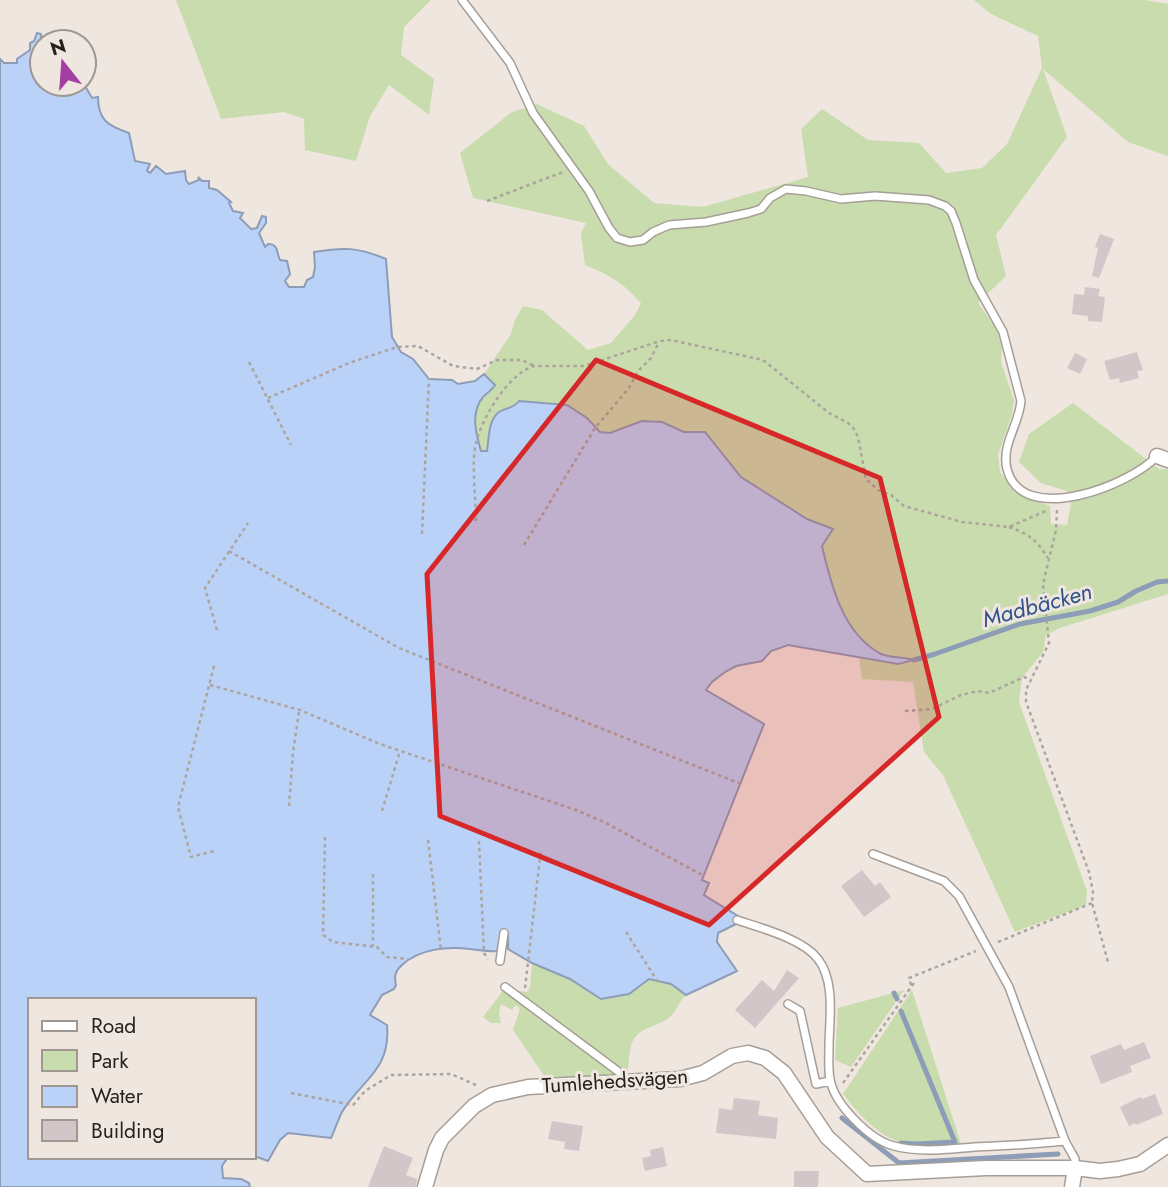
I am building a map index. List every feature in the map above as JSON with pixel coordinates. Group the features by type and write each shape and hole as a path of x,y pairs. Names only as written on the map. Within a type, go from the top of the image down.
{"street":[{"name":"Tumlehedsvägen","path":"425,1187 442,1138 474,1106 492,1095 528,1087 680,1079 703,1073 732,1056 748,1053 765,1058 784,1073 827,1137 866,1181 986,1168 1075,1168 1100,1171 1131,1168 1168,1145"},
{"path":"1072,1187 1075,1168"}],"lane":[{"path":"462,0 510,63 533,113 573,168 617,238 630,242 643,240 668,225 706,222 761,209 770,198 786,189 841,199 875,197 929,200 945,206 951,211 956,223 974,280 1003,332 1019,393 1020,411 1006,449 1012,482 1025,492 1057,500 1136,474 1162,458"},
{"path":"873,854 944,881 959,896 1009,987 1065,1141 1075,1159 1075,1168"},
{"path":"737,920 767,930 810,950 821,962 832,1014 829,1037 830,1081 835,1094 851,1115 873,1136 891,1146 904,1149 942,1150 1065,1141"},
{"path":"500,961 504,933"},
{"path":"505,987 623,1075 625,1080"},
{"path":"788,1004 800,1011 816,1084 830,1081"}],"path":[{"path":"487,201 573,168"},
{"path":"476,521 477,439 498,396 528,368 584,366 660,341 671,340 763,360 829,413 854,429 866,479 878,490 891,495 904,506 962,522 1009,527 1027,534 1048,558"},
{"path":"524,545 595,428 629,388 660,341"},
{"path":"268,398 349,363 397,347 418,346 453,366 477,369 497,360 522,360 534,366"},
{"path":"249,362 291,445"},
{"path":"422,534 429,379"},
{"path":"1057,500 1056,530 1043,584 1049,643 1026,690 1026,702 1089,872 1092,903 1108,962"},
{"path":"1009,527 1048,510 1057,511"},
{"path":"217,630 205,588 248,523"},
{"path":"229,551 399,648 741,784"},
{"path":"214,666 178,807 191,858 214,851"},
{"path":"905,711 932,709 961,695 978,691 989,692 1024,677 1031,680"},
{"path":"209,685 300,710 380,744 576,810 604,822 704,876"},
{"path":"289,806 293,752 300,710"},
{"path":"382,811 401,750"},
{"path":"325,837 323,935 333,942 373,946 387,957 408,959"},
{"path":"428,840 441,950"},
{"path":"478,841 484,953"},
{"path":"525,988 541,849"},
{"path":"373,874 373,946"},
{"path":"626,932 658,982"},
{"path":"835,1094 914,983"},
{"path":"291,1093 354,1105 365,1091 391,1075 452,1074 492,1095"}],"highlighted area":[{"path":"596,360 880,478 939,717 709,925 440,816 427,574"}],"green space":[{"path":"176,0 431,0 404,27 401,55 434,79 429,115 389,85 370,116 356,161 305,150 304,119 284,112 221,119"},
{"path":"974,0 1144,0 1168,4 1168,156 1128,142 1043,69 1067,137 996,235 1006,276 978,303 997,330 1002,348 1001,362 1014,400 998,455 1000,472 1014,492 1050,506 1051,524 1067,525 1071,504 1067,491 1041,483 1019,462 1029,434 1073,403 1159,469 1168,469 1168,594 1060,628 1046,635 1043,652 1022,678 1019,702 1087,891 1086,905 1015,932 943,775 924,752 913,682 862,679 859,658 898,664 912,660 888,656 871,649 850,625 835,593 822,546 833,529 807,519 741,477 705,432 684,432 662,422 642,421 610,433 600,432 577,412 549,402 519,401 491,424 487,451 481,451 476,427 477,412 479,404 490,392 490,378 484,374 511,334 523,306 542,310 588,350 611,343 635,315 641,303 616,280 585,265 581,233 586,223 473,198 460,153 512,112 537,104 584,126 608,164 654,203 703,207 808,177 801,129 822,109 868,140 919,143 946,173 982,168 1007,144 1042,68 1038,36 991,14"},
{"path":"532,963 570,979 601,999 649,979 671,984 686,995 670,1017 636,1036 631,1045 627,1073 547,1080 513,1030 520,1009 516,1005 512,1010 501,1004 501,1023 491,1023 483,1017 508,984 518,991 527,992 530,987"},
{"path":"904,990 851,1067 835,1060 838,1008"},
{"path":"912,990 961,1144 922,1146 893,1140 869,1123 843,1094"}],"water":[{"path":"28,51 28,98 98,98 102,117 115,128 129,133 135,161 150,164 147,171 150,173 156,166 166,174 185,171 189,184 199,180 198,177 202,181 209,181 209,188 217,190 231,202 229,203 233,211 243,213 240,218 251,229 257,228 262,216 266,217 266,223 259,233 265,247 268,244 274,245 280,260 287,261 290,274 285,281 289,287 304,287 307,280 313,277 314,252 351,249 386,259 392,337 401,352 413,359 429,379 452,380 458,384 475,381 484,374 495,385 483,397 476,410 476,431 481,451 487,451 495,415 519,401 567,405 587,418 600,432 610,433 642,421 662,422 684,432 705,432 741,477 807,519 833,529 822,546 835,592 848,621 868,645 881,654 914,660 898,664 788,645 771,651 762,661 736,666 725,672 706,690 764,724 702,880 709,883 704,895 738,916 736,924 718,933 717,942 737,971 686,995 671,984 649,979 629,994 601,999 570,979 532,963 508,949 508,934 501,935 497,951 452,948 417,955 398,969 394,989 382,995 370,1015 387,1025 384,1054 373,1074 342,1112 331,1138 288,1133 280,1140 268,1161 256,1157 256,998 28,998 28,1159 227,1159 222,1166 223,1178 241,1179 249,1183 250,1187 0,1187 0,59 4,63 17,63 17,59"}],"building":[{"path":"1100,234 1114,239 1099,278 1092,276 1098,248 1095,247"},
{"path":"1085,287 1100,289 1098,296 1105,297 1102,322 1088,321 1088,316 1072,314 1074,294 1084,295"},
{"path":"1137,352 1143,370 1137,371 1139,378 1120,383 1119,378 1110,380 1104,361"},
{"path":"1075,353 1087,359 1080,374 1067,368"},
{"path":"862,870 875,886 880,882 891,897 864,917 841,886"},
{"path":"787,970 799,978 755,1028 735,1010 762,980 774,991"},
{"path":"1144,1042 1151,1058 1130,1066 1132,1072 1101,1084 1090,1056 1121,1044 1124,1050"},
{"path":"1155,1094 1163,1114 1129,1126 1120,1107 1140,1097 1142,1099"},
{"path":"734,1098 760,1101 758,1115 778,1118 776,1139 716,1133 719,1108 732,1110"},
{"path":"552,1121 583,1126 579,1151 564,1149 565,1142 548,1139"},
{"path":"384,1146 413,1158 406,1175 417,1179 416,1187 368,1187"},
{"path":"663,1147 667,1166 645,1171 642,1158 651,1156 650,1150"},
{"path":"794,1171 819,1171 818,1187 794,1187"}],"waterway":[{"name":"Madbäcken","path":"914,660 1020,624 1090,611 1118,602 1157,582 1168,581"},
{"path":"894,993 897,999"},
{"path":"901,1011 955,1142 901,1143"},
{"path":"842,1118 899,1163 1058,1154"}]}
